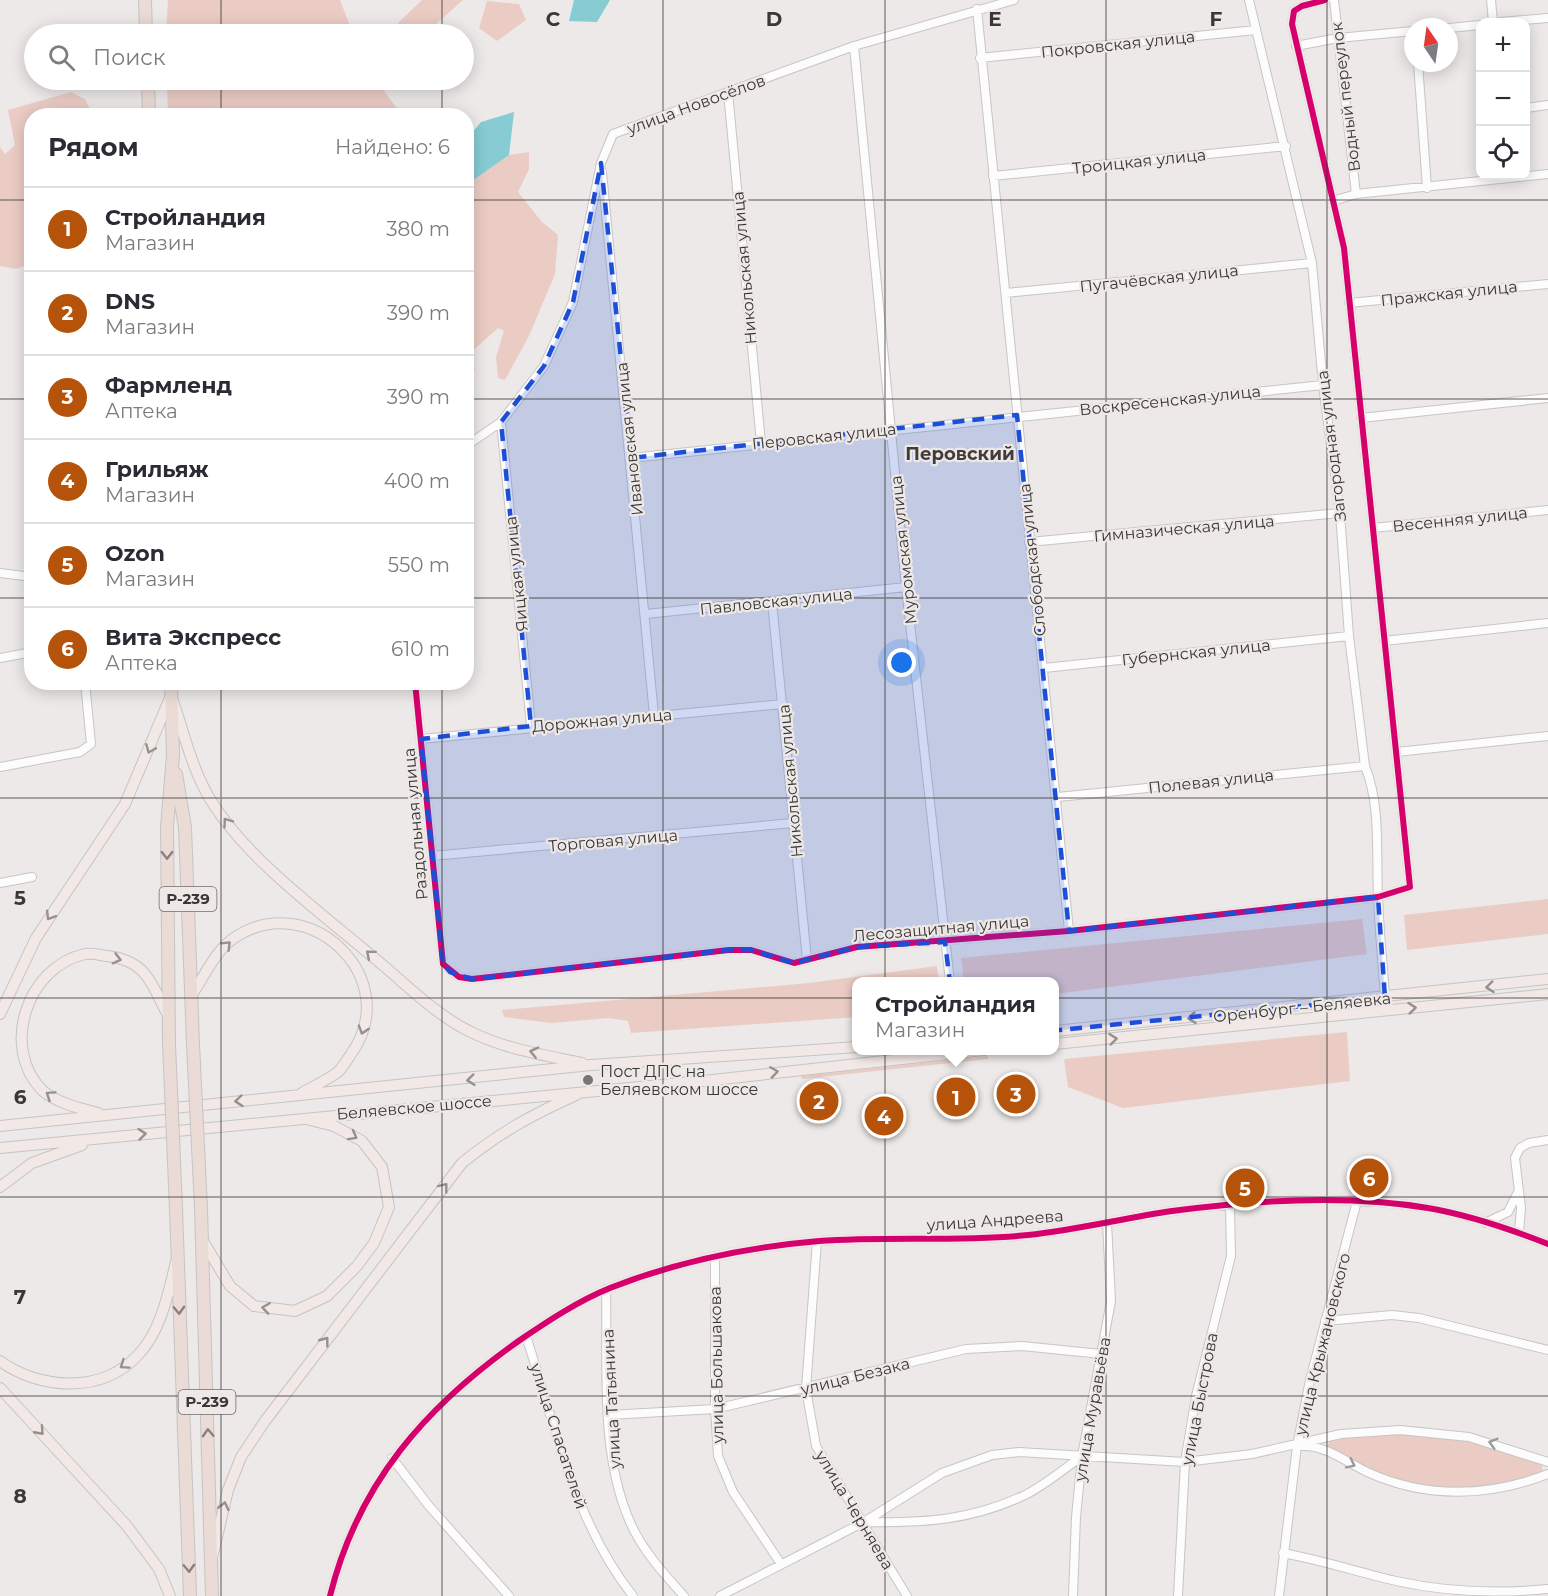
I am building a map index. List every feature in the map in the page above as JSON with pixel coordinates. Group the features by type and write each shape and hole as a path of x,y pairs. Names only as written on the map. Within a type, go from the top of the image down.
{"highway":[{"path":"145,0 146,24"},
{"path":"148,90 149,108"},
{"name":"Р-239","path":"171,690 173,755 167,827 167,1013 190,1596"},
{"name":"Р-239","path":"173,755 185,827 193,993 193,1044 203,1241 212,1596"}],"main road":[{"path":"0,1014 36,938 124,804 171,690"},
{"path":"171,690 196,771 209,798 235,833 277,874 429,1004 466,1030 496,1044 591,1065"},
{"path":"193,993 220,952 233,939 250,930 277,923 308,927 337,943 361,976 366,996 367,1019 360,1042 340,1071 297,1095"},
{"path":"104,1115 61,1102 42,1091 30,1075 23,1060 19,1027 25,1005 33,989 49,972 70,959 87,954 121,958 144,972 167,1013"},
{"name":"Оренбург – Беляевка","path":"1059,1031 1548,979"},
{"name":"Оренбург – Беляевка","path":"1059,1044 1548,994"},
{"name":"Беляевское шоссе","path":"0,1126 591,1065 852,1047"},
{"name":"Беляевское шоссе","path":"0,1148 585,1090 713,1080 936,1055"},
{"path":"211,1563 228,1490 241,1457 264,1421 462,1163 498,1134 518,1122 585,1090"},
{"path":"203,1241 230,1286 254,1306 295,1311 327,1296 357,1266 374,1243 389,1206 382,1167 363,1142 334,1126 298,1118"},
{"path":"0,1186 32,1163 102,1138"},
{"path":"0,1361 18,1374 45,1383 90,1381 119,1370 138,1355 153,1334 163,1310 177,1259"},
{"path":"0,1388 127,1526 159,1569 170,1596"}],"street":[{"name":"улица Новосёлов","path":"474,441 501,422 544,366 573,302 601,163 613,134 854,46 976,9 1014,0"},
{"name":"Загородная улица","path":"1249,0 1286,146 1312,263 1323,385 1340,513 1349,636 1365,766 1372,784 1376,824 1385,998"},
{"path":"1325,0 1302,6 1294,11 1292,24 1344,248 1397,752 1548,736"},
{"name":"Водный переулок","path":"1334,0 1356,194"},
{"path":"1491,0 1493,18"},
{"name":"Слободская улица","path":"976,9 1029,542 1058,797 1069,931"},
{"path":"1530,20 1548,18"},
{"path":"1458,27 1476,25"},
{"name":"Покровская улица","path":"980,58 1256,30"},
{"path":"1296,46 1338,38 1404,32"},
{"name":"Муромская улица","path":"854,46 906,587 949,977"},
{"path":"1419,72 1427,188"},
{"name":"Никольская улица","path":"728,92 761,443"},
{"path":"1530,107 1548,105"},
{"name":"Троицкая улица","path":"993,176 1286,146"},
{"name":"Ивановская улица","path":"601,163 654,715"},
{"path":"1530,175 1548,174"},
{"path":"1333,201 1356,194 1485,180"},
{"name":"Пугачёвская улица","path":"1006,293 1312,263"},
{"name":"Пражская улица","path":"1349,303 1548,284"},
{"name":"Воскресенская улица","path":"1017,415 1323,385"},
{"path":"1361,418 1548,398"},
{"name":"Перовская улица","path":"631,458 1017,415"},
{"name":"Яицкая улица","path":"501,422 531,726"},
{"name":"Весенняя улица","path":"1372,528 1548,510"},
{"name":"Гимназическая улица","path":"1029,542 1340,513"},
{"path":"0,573 24,576"},
{"name":"Павловская улица","path":"646,614 906,587"},
{"name":"Никольская улица","path":"772,602 807,960"},
{"path":"1384,641 1548,623"},
{"name":"Губернская улица","path":"1044,668 1349,636"},
{"path":"0,658 24,654"},
{"path":"0,767 80,752 91,744 86,690"},
{"name":"Раздольная улица","path":"416,690 443,964"},
{"name":"Дорожная улица","path":"421,738 531,726 783,705"},
{"name":"Лесозащитная улица","path":"443,964 459,976 472,979 729,950 752,950 787,963 857,947 1069,931 1378,897 1410,887 1397,752"},
{"name":"Полевая улица","path":"1058,797 1365,766"},
{"name":"Торговая улица","path":"432,856 793,823"},
{"path":"0,884 32,877"},
{"path":"1519,1233 1521,1208 1517,1193 1515,1158 1520,1148 1529,1143 1548,1140"},
{"path":"1485,1223 1508,1212 1517,1193"},
{"name":"улица Андреева","path":"330,1596 337,1566 358,1512 392,1458 439,1404 487,1363 566,1310 606,1289 665,1269 716,1256 817,1241 1025,1235 1230,1204 1357,1201 1430,1208 1519,1233 1548,1244"},
{"name":"улица Крыжановского","path":"1279,1596 1297,1446 1325,1321 1357,1201"},
{"name":"улица Быстрова","path":"1178,1596 1185,1462 1196,1396 1231,1256 1230,1204"},
{"name":"улица Муравьёва","path":"1073,1596 1076,1516 1082,1456 1111,1300 1107,1223"},
{"name":"улица Черняева","path":"817,1241 806,1389 816,1446 907,1596"},
{"name":"улица Большакова","path":"716,1256 714,1409 718,1456 733,1492 781,1564"},
{"name":"улица Татьянина","path":"606,1289 609,1415 613,1466 630,1522 658,1567 684,1596"},
{"path":"1325,1321 1392,1315 1419,1318 1548,1350"},
{"name":"улица Спасателей","path":"526,1336 577,1496 602,1551 633,1596"},
{"name":"улица Безака","path":"609,1415 714,1409 806,1389 966,1349 1022,1346 1101,1354"},
{"path":"720,1596 864,1522 918,1486 964,1463 1019,1452 1185,1462 1297,1446 1347,1434 1419,1431 1490,1442 1548,1462"},
{"path":"1297,1446 1317,1448 1371,1473 1419,1489 1475,1492 1515,1485 1548,1474"},
{"path":"864,1522 926,1523 976,1514 1026,1494 1082,1456"},
{"path":"392,1458 429,1506 509,1596"},
{"path":"1283,1553 1396,1581 1445,1589 1504,1593 1548,1589"}],"highlighted area":[{"path":"601,163 631,458 1017,415 1069,931 1378,897 1385,998 957,1040 945,942 857,947 794,963 751,950 729,950 472,979 450,972 443,964 421,739 531,726 501,422 544,366 573,302"}],"shaded area":[{"path":"168,0 340,0 349,24 167,24"},
{"path":"422,0 463,0 436,24 398,24"},
{"path":"487,1 519,4 526,20 497,41 479,28"},
{"path":"167,90 383,90 397,108 168,108"},
{"path":"71,92 85,99 90,108 24,108 24,266 16,269 0,266 0,147 5,154 15,145 8,110"},
{"path":"529,152 529,169 518,192 542,222 558,235 555,274 529,336 505,380 498,378 496,357 504,331 498,328 474,350 474,180 509,155"},
{"path":"1548,899 1548,934 1407,950 1404,915"},
{"path":"1362,919 1367,954 1059,993 1059,977 963,977 961,958"},
{"path":"937,966 938,977 854,977"},
{"path":"852,977 852,1017 631,1033 628,1021 609,1018 551,1023 504,1017 502,1010"},
{"path":"1347,1032 1350,1081 1123,1108 1068,1087 1064,1059"},
{"path":"988,1056 988,1059 802,1079 801,1076"},
{"path":"1400,1433 1468,1439 1541,1463 1543,1471 1497,1484 1474,1487 1430,1486 1386,1475 1344,1457 1327,1446 1330,1440 1357,1435"}],"water":[{"path":"574,0 610,0 597,22 569,21"},
{"path":"514,112 509,155 474,180 474,130 481,122"}],"cycle path":[{"path":"416,690 443,964 459,977 472,979 729,950 751,950 794,963 857,947 1069,931 1378,897 1410,887 1344,248 1292,24 1294,11 1302,6 1325,0"},
{"path":"330,1596 342,1555 358,1518 378,1483 400,1450 455,1392 520,1340 586,1299 610,1288 686,1263 739,1252 819,1241 1028,1235 1172,1211 1300,1200 1365,1201 1428,1208 1459,1214 1548,1244"}],"place":[{"name":"Пост ДПС на Беляевском шоссе","path":"588,1080"},
{"name":"Фармленд","path":"1016,1094"},
{"name":"Стройландия","path":"956,1097"},
{"name":"DNS","path":"819,1101"},
{"name":"Грильяж","path":"884,1116"},
{"name":"Вита Экспресс","path":"1369,1178"},
{"name":"Ozon","path":"1245,1188"}],"district":[{"name":"Перовский","path":"960,454"}]}
